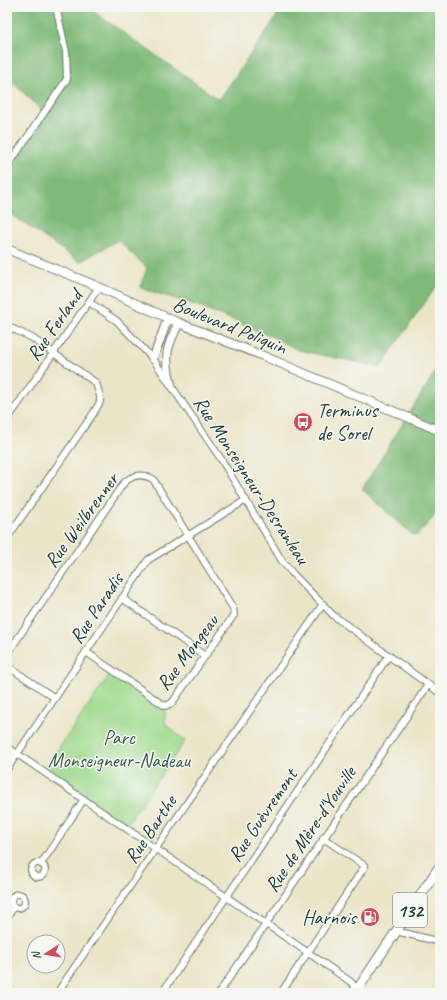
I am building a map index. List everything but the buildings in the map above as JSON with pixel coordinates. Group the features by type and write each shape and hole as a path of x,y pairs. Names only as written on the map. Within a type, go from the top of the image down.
{"main road":[{"name":"132","path":"358,992 396,931 440,866"}],"street":[{"path":"7,167 67,79 66,52 56,7"},
{"name":"Boulevard Poliquin","path":"7,249 99,287 179,323 261,355 440,431"},
{"name":"Rue Ferland","path":"7,420 99,287"},
{"name":"Rue Monseigneur-Desranleau","path":"89,302 117,321 153,359 171,384 246,500 282,561 334,616 440,693"},
{"path":"153,359 168,318"},
{"path":"171,384 166,364 168,347 179,323"},
{"path":"7,326 26,335 54,353 96,384 100,396 100,402 7,538"},
{"path":"153,359 168,347"},
{"name":"Rue Weilbrenner","path":"7,654 128,479 137,475 146,476 153,479 188,534"},
{"name":"Rue Paradis","path":"7,769 148,560 188,534 246,500"},
{"name":"Rue Mongeau","path":"86,652 165,706 172,703 234,616 234,608 188,534"},
{"path":"122,598 205,656"},
{"name":"Rue Barthe","path":"57,993 322,604"},
{"name":"Rue Guèvremont","path":"162,993 389,655"},
{"path":"7,666 55,698"},
{"name":"Rue de Mère-d'Youville","path":"219,993 265,923 428,685"},
{"path":"7,746 351,982 358,992"},
{"path":"41,864 84,799"},
{"path":"281,993 365,866 323,838"},
{"path":"7,917 14,907"},
{"path":"396,931 440,942"}],"green space":[{"path":"7,7 87,7 219,100 283,7 440,7 440,281 380,367 298,350 271,336 250,329 237,321 208,311 202,307 140,288 147,268 118,240 80,262 7,211 7,172 42,110 7,77"},
{"path":"440,364 440,504 432,519 417,535 413,535 362,489"},
{"name":"Parc Monseigneur-Nadeau","path":"113,670 165,706 165,724 185,741 125,827 43,771"}],"place":[{"name":"Terminus de Sorel","path":"303,422"},
{"name":"Harnois","path":"370,917"}]}
